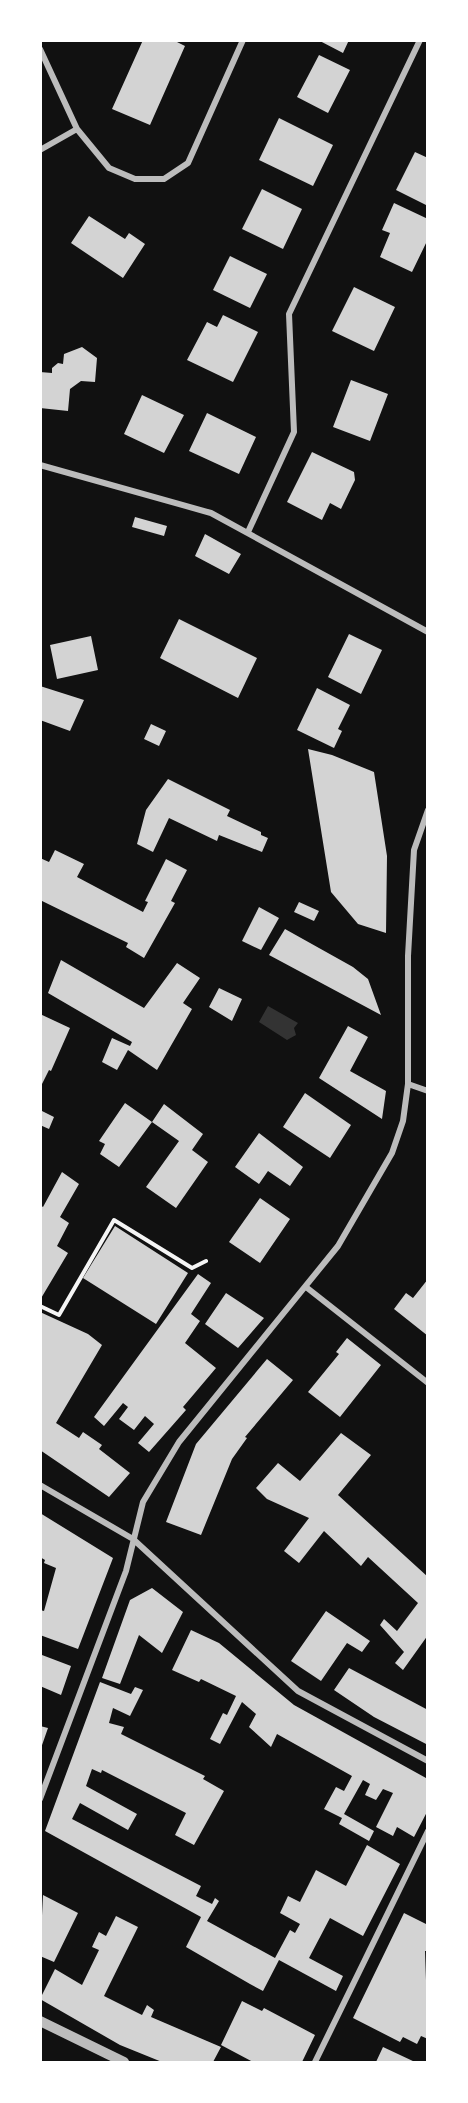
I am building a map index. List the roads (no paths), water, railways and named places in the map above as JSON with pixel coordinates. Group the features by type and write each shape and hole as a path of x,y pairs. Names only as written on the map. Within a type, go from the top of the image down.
{"street":[{"path":"40,49 77,129 109,168 135,179 164,179 188,163 243,40"},
{"path":"248,532 294,432 289,314 420,40"},
{"path":"40,150 77,129"},
{"path":"40,465 211,513 428,632"},
{"path":"40,1799 126,1571 143,1502 179,1442 338,1246 392,1153 403,1121 408,1084 408,957 414,850 428,810"},
{"path":"408,1084 428,1091"},
{"path":"306,1287 428,1383"},
{"path":"40,1485 133,1539 298,1691 428,1761"},
{"path":"315,2062 428,1831"},
{"path":"40,2021 124,2062"}]}
